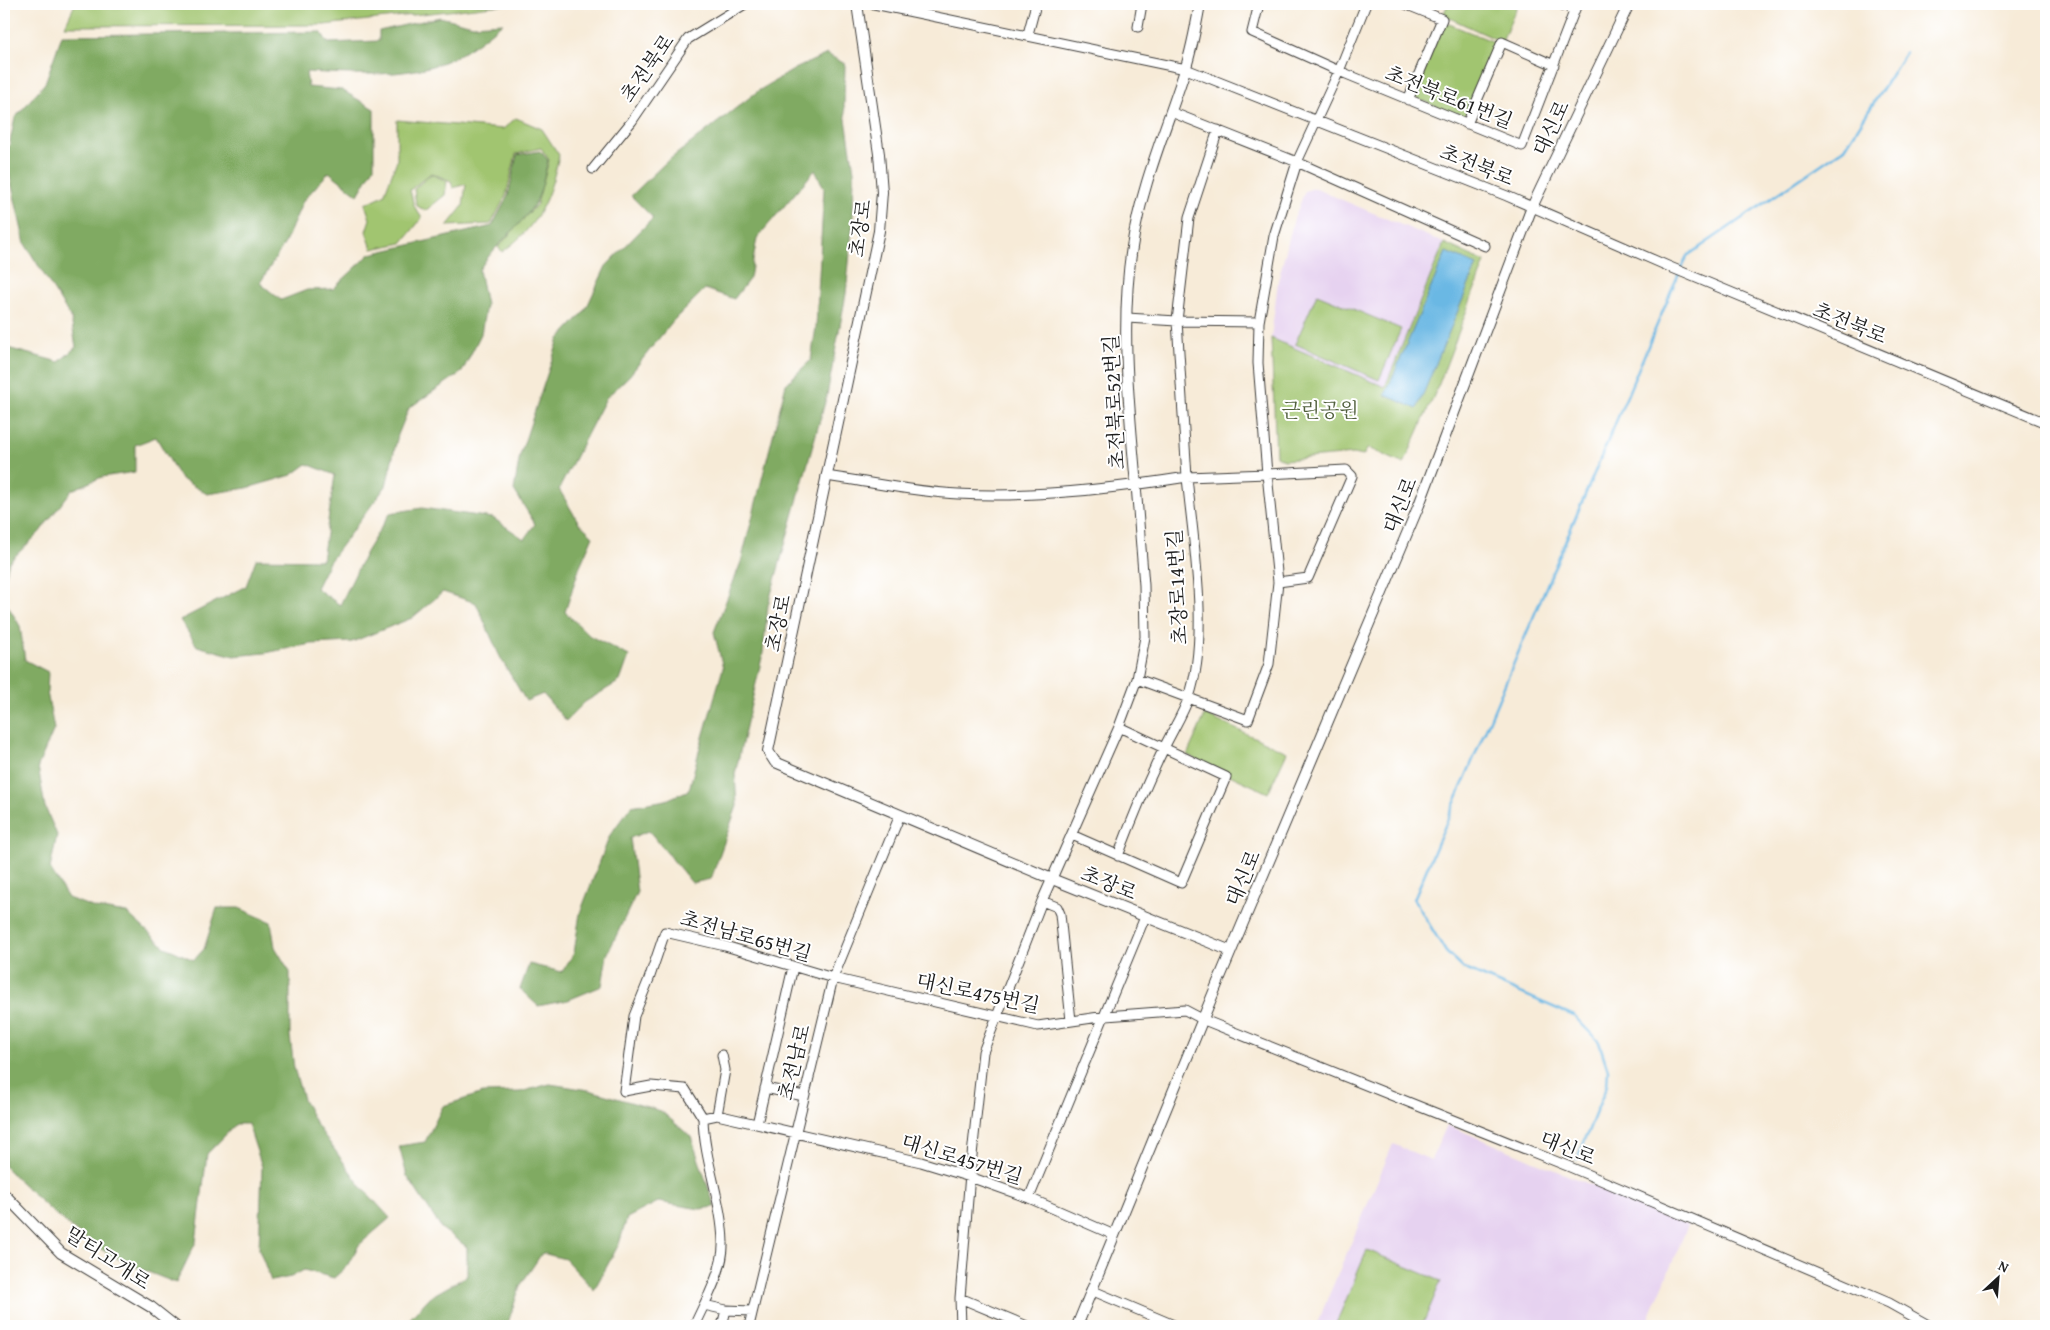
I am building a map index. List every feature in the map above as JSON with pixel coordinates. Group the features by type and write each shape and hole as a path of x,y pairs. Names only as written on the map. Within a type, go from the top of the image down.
{"street":[{"name":"초전북로","path":"593,169 632,121 688,39 745,4"},
{"name":"초장로","path":"857,4 882,192 879,231 768,751 775,762 1052,879 1231,951"},
{"name":"초전북로","path":"874,4 1028,34 1186,68 1532,207 1680,271 2046,422"},
{"path":"1028,34 1036,4"},
{"path":"1138,26 1142,4"},
{"name":"초전북로52번길","path":"1200,4 1186,68 1149,174 1132,247 1127,318 1129,403 1136,485 1187,478 1346,470 1352,476 1308,578 1278,582"},
{"name":"초전북로61번길","path":"1259,4 1252,32 1408,100 1522,146 1575,7 1560,4"},
{"path":"1137,679 1248,720 1268,664 1278,582 1258,363 1259,322 1274,236 1297,162 1340,71 1366,4"},
{"path":"1405,4 1442,19 1408,100"},
{"name":"대신로","path":"1077,1326 1231,951 1420,505 1532,207 1629,4"},
{"path":"1467,124 1502,42 1554,65"},
{"path":"1171,112 1297,162 1485,246"},
{"path":"1187,478 1177,321 1189,218 1218,130"},
{"name":"초전북로52번길","path":"1127,318 1259,322"},
{"path":"826,476 956,494 996,496 1136,485"},
{"name":"초장로14번길","path":"1164,747 1189,698 1197,667 1199,594 1187,478"},
{"name":"초장로14번길","path":"961,1326 960,1298 983,1052 1042,901 1119,727 1137,679 1145,637 1144,585 1136,485"},
{"path":"1072,835 1181,883 1226,776 1119,727"},
{"path":"1118,856 1132,818 1164,747"},
{"name":"초전남로","path":"749,1326 833,978 900,815"},
{"path":"1042,901 1057,908 1060,914 1071,1021"},
{"path":"1029,1198 1106,1016 1145,916"},
{"name":"초전남로65번길","path":"703,1118 685,1089 651,1086 624,1091 634,1016 649,980 665,932 725,946 833,978"},
{"path":"757,1124 793,966"},
{"name":"대신로475번길","path":"833,978 996,1018 1038,1026 1106,1016 1185,1010 1204,1020"},
{"name":"대신로","path":"1204,1020 1570,1167 1889,1303 1930,1326"},
{"path":"694,1326 717,1276 724,1244 714,1184 703,1140 703,1118 717,1115 725,1070 722,1055"},
{"path":"765,1088 804,1096"},
{"name":"대신로457번길","path":"717,1115 921,1162 1029,1198 1114,1235"},
{"name":"말티고개로","path":"4,1194 61,1253 151,1307 175,1326"},
{"path":"1091,1290 1176,1326"},
{"path":"960,1298 1027,1326"},
{"path":"704,1305 726,1310 752,1311"},
{"path":"722,1326 726,1310"}],"shaded area":[{"path":"1314,188 1444,243 1385,387 1271,338 1278,281 1294,219 1305,191"},
{"path":"1447,1125 1688,1225 1646,1326 1316,1326 1393,1144 1431,1160"}],"green space":[{"path":"75,4 510,4 324,25 65,26"},
{"path":"1448,4 1518,4 1502,42 1443,15"},
{"path":"440,17 473,25 503,23 461,54 430,67 413,71 377,74 306,72 308,87 342,90 374,109 374,167 358,195 329,172 303,201 285,243 260,283 281,300 307,290 333,289 370,254 492,226 508,196 517,155 540,151 548,160 541,189 534,205 479,270 486,305 481,334 462,372 409,408 398,435 386,486 329,562 316,588 340,605 366,552 390,513 422,508 493,518 524,539 535,524 514,490 520,455 559,339 585,311 606,266 653,218 631,196 665,163 758,91 795,69 827,54 845,64 844,106 854,171 853,221 846,294 827,395 768,605 763,653 735,774 737,806 711,879 692,883 649,831 630,838 637,892 607,955 602,986 568,1000 538,1006 520,989 529,964 562,972 574,953 580,913 610,835 631,806 666,800 689,790 723,668 714,632 741,562 786,384 811,360 816,327 824,188 815,170 757,238 750,278 734,299 705,289 672,322 629,376 606,398 559,489 579,523 593,536 580,566 565,612 590,636 629,656 620,681 585,702 566,721 543,694 526,701 500,657 476,603 443,592 412,618 352,642 311,644 265,653 234,656 197,646 180,620 246,586 256,559 322,560 335,475 307,464 292,475 247,488 207,494 180,478 156,437 135,445 135,472 102,477 72,490 39,533 9,562 4,583 4,347 59,362 76,347 71,318 25,244 6,160 15,118 45,83 62,35 321,32 328,43 379,41 379,31"},
{"path":"1444,22 1497,43 1464,118 1413,97"},
{"path":"516,118 542,129 559,155 547,198 525,232 502,252 498,247 537,204 549,160 541,148 516,154 506,196 491,224 447,226 463,206 466,184 453,188 451,181 431,173 410,190 414,206 422,218 402,243 372,249 366,231 370,219 365,204 384,195 397,160 397,120 503,129"},
{"path":"431,174 447,181 445,195 425,211 416,205 414,189"},
{"name":"근린공원","path":"1444,243 1485,262 1439,384 1404,464 1368,448 1363,456 1354,454 1284,460 1276,456 1271,338 1385,387"},
{"path":"1317,294 1401,329 1379,380 1295,344"},
{"path":"4,599 20,626 25,660 48,672 47,692 54,729 38,766 45,807 57,835 50,869 68,898 95,908 127,913 165,947 194,960 204,949 217,908 239,908 271,922 275,947 290,972 290,1036 294,1068 303,1099 316,1124 360,1185 390,1218 359,1245 347,1266 334,1278 304,1270 291,1277 271,1281 259,1249 262,1167 248,1124 236,1124 207,1154 196,1242 176,1283 123,1261 93,1244 58,1217 4,1166"},
{"path":"1205,715 1287,752 1268,793 1187,755"},
{"path":"550,1084 589,1090 661,1111 691,1137 715,1207 700,1209 658,1202 627,1218 619,1244 594,1290 565,1259 542,1253 520,1286 507,1326 403,1326 430,1297 467,1276 467,1247 441,1228 407,1176 399,1146 425,1142 443,1106 483,1093 520,1092"},
{"path":"1367,1250 1441,1281 1422,1326 1335,1326"}],"water":[{"path":"1446,252 1477,265 1417,409 1385,395"}],"waterway":[{"path":"1681,268 1687,256 1845,148 1906,52"},
{"path":"1577,1159 1607,1085 1608,1070 1599,1042 1574,1016 1463,968 1446,952 1414,899 1679,273"}]}
